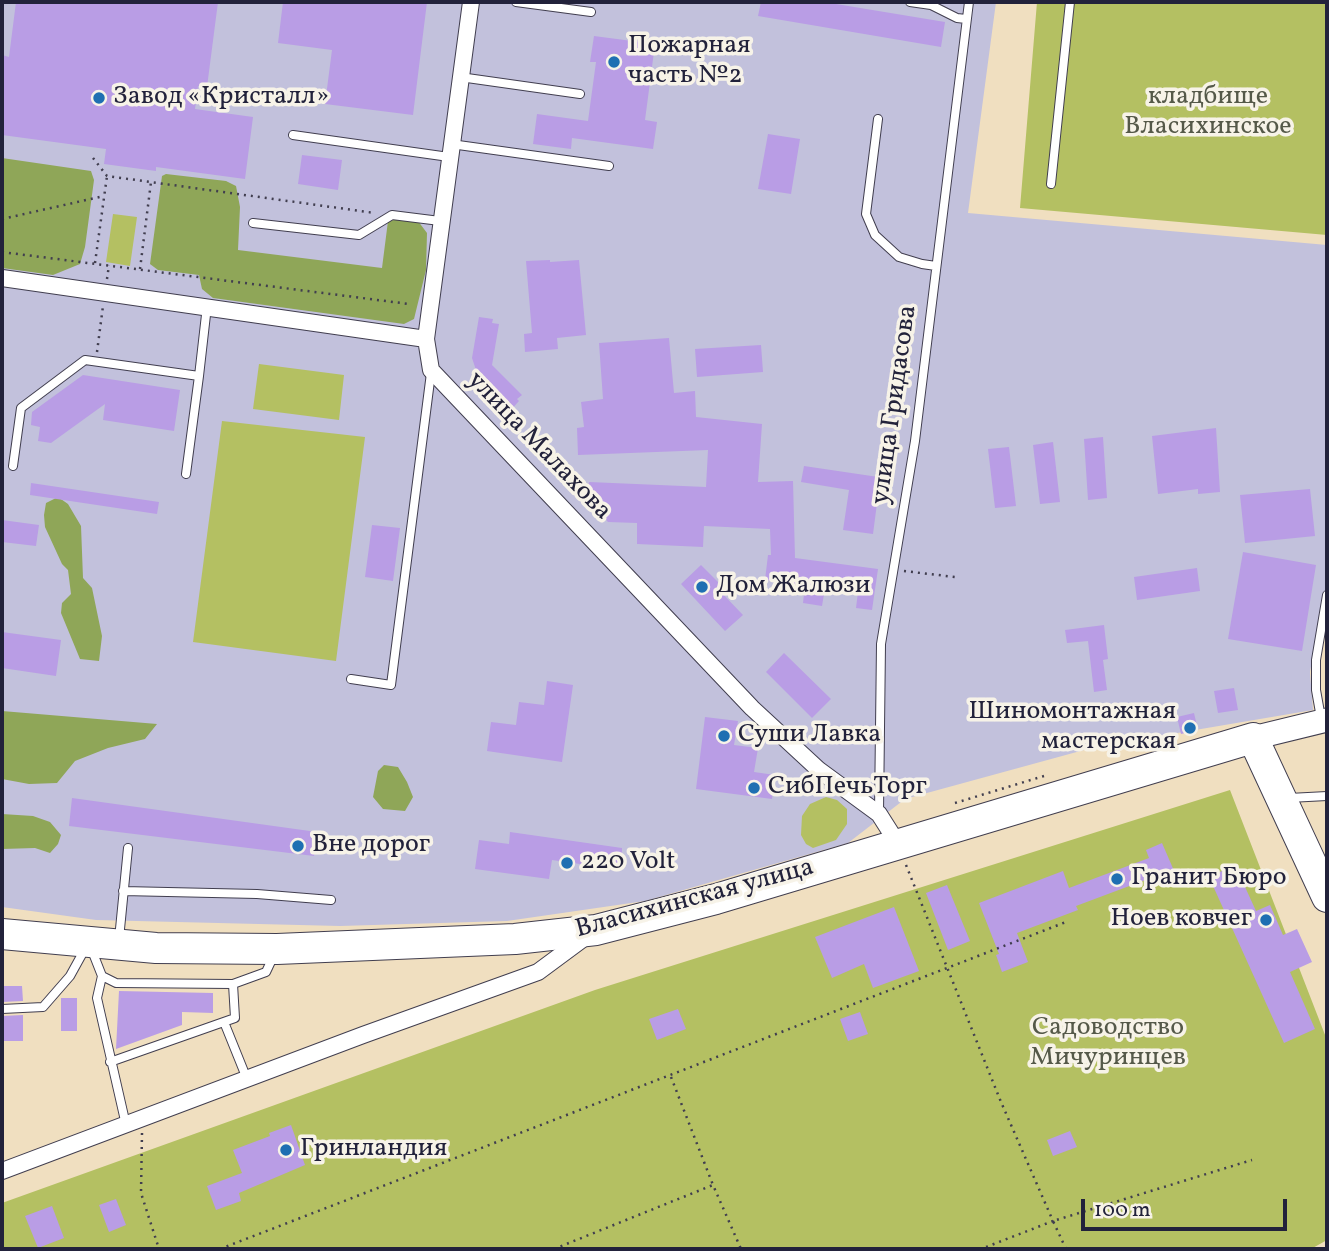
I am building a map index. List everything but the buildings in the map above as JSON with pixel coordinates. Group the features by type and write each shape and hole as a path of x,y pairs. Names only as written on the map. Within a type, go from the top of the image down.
{"highway":[{"path":"1253,738 1327,897"},
{"name":"Власихинская улица","path":"2,934 156,948 277,949 515,939 596,930 704,902 1253,738"}],"street":[{"name":"улица Малахова","path":"471,2 426,339 431,370 752,708 818,770 878,814"},
{"path":"2,278 426,339"},
{"name":"Власихинская улица","path":"1253,738 1324,720"},
{"path":"878,814 898,844"},
{"path":"2,1171 362,1035 538,972 596,930"}],"lane":[{"path":"516,2 591,12"},
{"path":"909,2 931,5 957,18 966,19"},
{"name":"улица Гридасова","path":"878,814 881,644 915,441 969,2"},
{"path":"1051,184 1070,2"},
{"path":"460,77 580,94"},
{"path":"878,119 866,214 875,235 899,257 936,266"},
{"path":"293,135 609,166"},
{"path":"253,223 359,235 392,215 440,221"},
{"path":"186,474 208,306"},
{"path":"13,466 21,408 85,360 199,376"},
{"path":"351,679 391,685 431,370"},
{"path":"1324,720 1316,690 1316,660 1327,595"},
{"path":"1283,799 1327,796"},
{"path":"118,945 128,848"},
{"path":"123,891 257,894 331,900"},
{"path":"89,942 102,976 97,998 127,1125"},
{"path":"2,1009 43,1007 70,976 89,942"},
{"path":"102,976 116,983 233,985 266,972 277,949"},
{"path":"110,1062 235,1018 233,985"},
{"path":"224,1022 247,1079"}],"path":[{"path":"93,158 107,177 95,263"},
{"path":"107,177 392,215"},
{"path":"140,269 151,183"},
{"path":"2,219 104,196"},
{"path":"2,251 409,304"},
{"path":"96,362 109,265"},
{"path":"893,570 955,577"},
{"path":"951,804 1044,776"},
{"path":"898,844 1001,1102 1066,1249"},
{"path":"220,1249 1066,922"},
{"path":"670,1076 741,1249"},
{"path":"142,1119 141,1193 159,1249"},
{"path":"981,1249 1053,1220 1252,1160"},
{"path":"554,1249 713,1185"}],"shaded area":[{"path":"2,2 996,2 968,213 1327,245 1327,580 1310,672 1313,710 1095,747 905,799 848,843 645,901 507,921 340,926 96,920 2,907"}],"green space":[{"name":"кладбище Власихинское","path":"1037,2 1327,2 1327,235 1020,208"},
{"path":"2,158 91,171 94,180 85,247 80,264 53,275 2,268"},
{"path":"166,174 226,181 236,186 240,207 238,250 382,268 388,221 418,221 427,233 426,270 414,319 404,324 213,298 202,289 199,275 158,270 150,264 162,176"},
{"path":"113,214 137,217 130,266 106,262"},
{"path":"259,364 344,375 339,420 253,409"},
{"path":"222,421 365,437 336,661 193,642"},
{"path":"58,497 68,504 81,526 83,578 92,588 102,636 99,661 80,659 61,613 62,603 71,594 68,570 62,564 45,527 44,515 46,503"},
{"path":"2,711 157,724 145,739 108,748 75,761 57,783 29,784 2,779"},
{"path":"384,765 398,767 407,782 413,797 405,811 383,809 373,797 378,771"},
{"name":"Садоводство Мичуринцев","path":"1230,790 1327,1040 1327,1240 1311,1249 2,1249 2,1203 595,990"},
{"path":"826,797 837,800 847,809 847,824 836,840 813,848 806,844 801,835 802,816 810,804"},
{"path":"2,814 33,816 50,822 61,835 58,844 50,853 35,848 2,849"}],"place":[{"name":"Пожарная часть №2","path":"614,62"},
{"name":"Завод «Кристалл»","path":"99,98"},
{"name":"Дом Жалюзи","path":"702,587"},
{"name":"Шиномонтажная мастерская","path":"1190,728"},
{"name":"Суши Лавка","path":"724,736"},
{"name":"СибПечьТорг","path":"754,788"},
{"name":"Вне дорог","path":"298,846"},
{"name":"220 Volt","path":"567,863"},
{"name":"Гранит Бюро","path":"1117,879"},
{"name":"Ноев ковчег","path":"1266,920"},
{"name":"Гринландия","path":"286,1150"}]}
